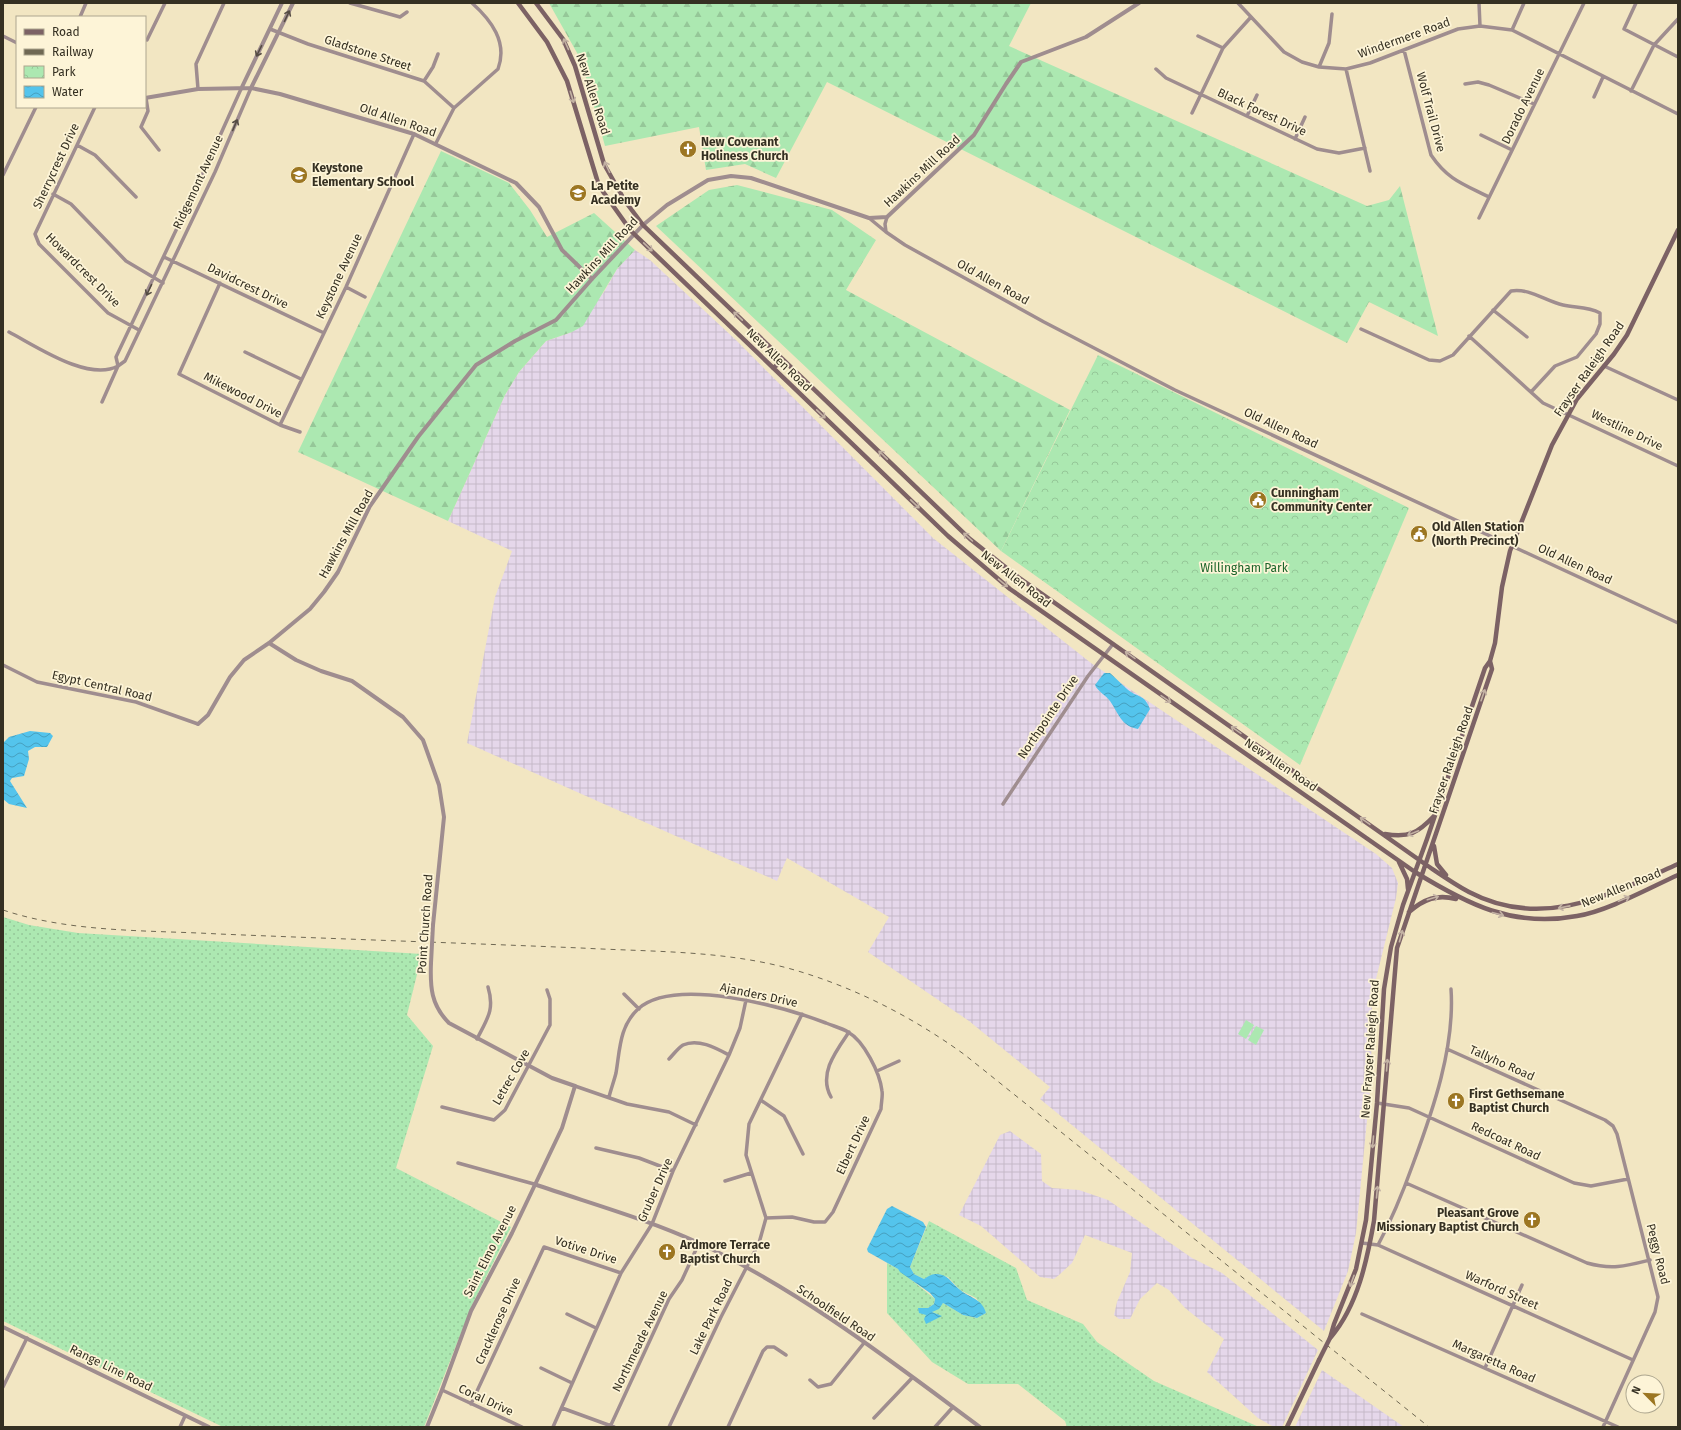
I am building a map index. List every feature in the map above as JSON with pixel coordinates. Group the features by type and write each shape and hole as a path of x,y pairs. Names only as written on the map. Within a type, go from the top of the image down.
{"main road":[{"name":"New Allen Road","path":"518,3 547,42 567,81 600,186 634,234 948,536 1010,589 1103,655 1337,815 1396,859 1462,900 1498,914 1516,918 1535,920 1577,916 1628,898 1678,875"},
{"name":"New Allen Road","path":"536,3 563,39 575,66 604,164 625,201 643,225 970,539 1018,577 1420,860 1470,892 1497,903 1523,908 1555,909 1593,900 1678,864"},
{"name":"Frayser Raleigh Road","path":"1420,860 1485,668 1490,661 1499,616 1502,587 1512,546 1552,445 1568,413 1586,386 1614,354 1632,324 1678,230"},
{"path":"773,368 778,363 783,363 796,372"},
{"name":"Frayser Raleigh Road","path":"1426,864 1492,669 1490,661"},
{"path":"1383,833 1408,835 1424,828 1436,814"},
{"path":"1434,841 1437,864 1453,882"},
{"path":"1396,859 1407,877 1408,891"},
{"name":"New Frayser Raleigh Road","path":"1362,1243 1376,1103 1387,966 1391,947 1408,891 1420,860"},
{"name":"New Frayser Raleigh Road","path":"1370,1245 1374,1221 1394,967 1397,948 1426,864"},
{"path":"1408,914 1416,905 1431,897 1440,896 1462,900"},
{"path":"1287,1427 1330,1338 1356,1269 1362,1243"},
{"path":"1330,1338 1341,1325 1349,1308 1362,1277 1370,1245"}],"street":[{"path":"80,16 86,3"},
{"path":"147,40 164,3"},
{"path":"198,89 196,64 224,3"},
{"name":"Ridgemont Avenue","path":"118,366 116,357 282,3"},
{"name":"Ridgemont Avenue","path":"102,402 118,366 125,361 163,282 215,172 251,88 293,3"},
{"path":"350,3 400,17 407,12"},
{"path":"436,143 454,108 498,69 502,60 498,34 488,16 472,3"},
{"name":"Hawkins Mill Road","path":"198,724 208,715 230,677 244,660 269,643 310,609 324,592 338,572 370,506 418,436 476,365 515,341 556,320 634,234 667,205 708,180 731,176 751,178 869,218 887,217 974,135 1006,84 1022,62 1086,37 1139,3"},
{"name":"Windermere Road","path":"1238,3 1284,52 1302,62 1319,67 1346,69 1370,63 1458,28 1480,26 1512,30 1678,114"},
{"path":"1479,3 1480,26"},
{"path":"1512,30 1524,3"},
{"name":"Dorado Avenue","path":"1479,218 1584,3"},
{"path":"1636,3 1624,29 1678,58"},
{"path":"1319,67 1329,43 1332,14"},
{"path":"1192,112 1223,48 1251,17"},
{"path":"1631,91 1654,45 1678,19"},
{"name":"Gladstone Street","path":"270,29 308,44 424,81 454,108"},
{"path":"1198,36 1223,48"},
{"path":"3,37 16,43"},
{"name":"Wolf Trail Drive","path":"1404,50 1431,155 1441,169 1453,180 1489,197"},
{"path":"424,81 433,67 438,54"},
{"name":"Black Forest Drive","path":"1156,69 1163,76 1317,149 1329,152 1340,152 1365,148"},
{"path":"1346,69 1370,171"},
{"path":"1594,97 1603,77"},
{"path":"1465,84 1478,82 1489,85 1534,104"},
{"name":"Old Allen Road","path":"146,98 198,89 251,88 280,94 414,134 436,143 516,183 539,207 562,250 592,279"},
{"path":"1247,116 1257,95"},
{"path":"146,98 148,111 141,127 159,150"},
{"path":"3,175 36,108"},
{"name":"Sherrycrest Drive","path":"35,234 95,108"},
{"path":"1295,139 1305,116"},
{"name":"Keystone Avenue","path":"280,425 346,288 414,134"},
{"path":"1480,135 1512,150"},
{"path":"76,146 95,155 136,197"},
{"path":"53,194 71,204 126,261 163,282"},
{"path":"886,232 885,224 887,217"},
{"name":"Old Allen Road","path":"869,218 886,232 924,256 1134,369 1678,623"},
{"name":"Howardcrest Drive","path":"35,234 39,244 108,313 139,330"},
{"name":"Davidcrest Drive","path":"164,257 324,333"},
{"name":"Mikewood Drive","path":"220,283 179,374 280,425 300,432"},
{"path":"346,288 365,297"},
{"path":"1361,328 1430,360 1440,360 1453,355 1511,291 1520,290 1562,305 1590,308 1600,313 1600,324 1596,334 1577,357 1555,366 1531,392"},
{"path":"1493,310 1527,336"},
{"path":"9,332 83,369 110,370 118,366"},
{"name":"Westline Drive","path":"1470,336 1542,403 1555,410 1568,413 1678,466"},
{"path":"245,352 301,379"},
{"path":"1604,366 1678,400"},
{"name":"Point Church Road","path":"269,643 296,660 321,671 352,681 403,717 423,740 439,785 444,817 433,925 430,986 432,998 437,1008 449,1023 552,1078 627,1104 669,1112 696,1125"},
{"name":"Northpointe Drive","path":"1003,804 1103,655 1113,644"},
{"name":"Egypt Central Road","path":"3,665 37,682 136,702 198,724"},
{"path":"477,1039 491,1011 492,1001 488,987"},
{"path":"1378,1245 1388,1226 1406,1183 1430,1117 1447,1049 1452,1009 1451,989"},
{"name":"Letrec Cove","path":"442,1107 494,1120 506,1110 550,1025 550,999 547,990"},
{"path":"624,994 639,1009"},
{"name":"Ajanders Drive","path":"609,1097 616,1074 620,1040 628,1023 639,1009 658,999 674,995 715,996 746,1000 802,1014 849,1032 867,1052 877,1071"},
{"name":"Gruber Drive","path":"553,1427 621,1272 652,1224 673,1171 729,1055 740,1028 746,1000"},
{"path":"766,1218 750,1173 746,1155 747,1138 750,1124 802,1014"},
{"path":"831,1097 827,1089 826,1071 835,1052 849,1032"},
{"path":"669,1059 683,1046 697,1042 716,1048 729,1055"},
{"name":"Tallyho Road","path":"1447,1049 1605,1120 1613,1126"},
{"path":"877,1071 899,1061"},
{"name":"Elbert Drive","path":"766,1218 792,1217 814,1222 825,1222 833,1212 881,1109 882,1092 877,1071"},
{"name":"Saint Elmo Avenue","path":"427,1427 471,1311 512,1233 534,1184 562,1128 575,1086"},
{"path":"762,1101 784,1116 803,1154"},
{"name":"Redcoat Road","path":"1376,1103 1409,1108 1574,1183 1591,1186 1628,1179"},
{"name":"Peggy Road","path":"1604,1427 1655,1312 1658,1297 1650,1260 1617,1134 1613,1126"},
{"path":"596,1148 639,1158 673,1171"},
{"path":"458,1163 534,1184"},
{"path":"725,1181 750,1173"},
{"path":"1406,1183 1587,1263 1604,1268 1621,1268 1650,1260"},
{"name":"Schoolfield Road","path":"534,1184 652,1224 699,1243 747,1268 815,1308 980,1427"},
{"name":"Lake Park Road","path":"669,1427 721,1317 759,1243 766,1218"},
{"name":"Northmeade Avenue","path":"612,1426 669,1299 682,1280 699,1243"},
{"name":"Warford Street","path":"1362,1243 1378,1245 1633,1360"},
{"name":"Votive Drive","path":"544,1247 621,1272"},
{"name":"Cracklerose Drive","path":"472,1404 544,1247"},
{"path":"1485,1368 1522,1285"},
{"path":"567,1314 596,1328"},
{"name":"Margaretta Road","path":"1362,1314 1618,1427"},
{"name":"Range Line Road","path":"3,1327 209,1427"},
{"path":"3,1387 27,1338"},
{"path":"810,1380 818,1387 831,1384 864,1343"},
{"path":"728,1427 763,1351 767,1347 774,1347 786,1355"},
{"path":"542,1368 572,1383"},
{"path":"874,1418 912,1378"},
{"name":"Coral Drive","path":"442,1390 522,1427"},
{"path":"935,1427 953,1407"},
{"path":"562,1408 612,1426"},
{"path":"180,1427 185,1416"}],"shaded area":[{"path":"635,250 650,260 737,341 933,538 1091,663 1376,854 1392,868 1398,883 1396,898 1372,995 1371,1079 1356,1233 1348,1271 1324,1331 1040,1099 1050,1087 969,1021 868,952 889,917 787,858 777,881 467,743 495,597 512,551 448,521 505,395 519,372 546,341 572,332 604,292 617,269"},
{"path":"1010,1131 1041,1154 1042,1181 1052,1188 1079,1190 1108,1200 1192,1258 1222,1273 1318,1350 1282,1427 1274,1427 1258,1418 1207,1372 1224,1339 1185,1308 1169,1290 1157,1283 1140,1299 1130,1319 1119,1319 1114,1315 1117,1302 1130,1272 1132,1253 1085,1235 1072,1263 1054,1279 1040,1277 981,1226 959,1215 1000,1135"},
{"path":"1322,1370 1404,1427 1295,1427"}],"green space":[{"path":"549,3 1031,3 1009,46 1367,206 1389,200 1400,186 1438,336 1369,302 1347,343 827,82 776,178 745,164 706,170 699,127 605,146 581,60"},
{"path":"441,151 509,183 530,210 547,237 594,213 635,250 617,269 583,326 572,332 546,341 519,372 505,395 448,521 298,452"},
{"path":"737,185 832,210 876,240 846,290 1070,410 1001,551 656,226 709,190"},
{"name":"Willingham Park","path":"1098,355 1409,508 1300,765 1001,551"},
{"path":"3,917 29,925 78,933 422,954 407,1015 433,1046 396,1168 511,1227 472,1305 424,1427 223,1427 3,1321"},
{"path":"1246,1020 1254,1025 1246,1039 1238,1034"},
{"path":"1256,1026 1264,1030 1256,1045 1248,1040"},
{"path":"929,1221 1016,1268 1027,1300 1083,1324 1097,1342 1154,1381 1259,1427 1067,1427 1065,1421 1018,1384 968,1384 932,1362 887,1313 887,1263 898,1269 935,1299 934,1304 928,1308 918,1308 941,1315 932,1312 943,1303 963,1315 977,1318 986,1313 976,1298 960,1290 948,1277 936,1274 924,1279 914,1274 910,1267"}],"water":[{"path":"1104,673 1110,673 1127,689 1143,698 1148,704 1150,709 1138,729 1128,725 1121,719 1108,699 1096,687 1095,685"},
{"path":"30,731 50,733 53,736 47,747 35,747 28,751 29,759 24,776 12,778 10,781 27,808 9,804 3,799 3,743 9,737"},
{"path":"892,1206 923,1222 926,1227 910,1267 914,1274 924,1279 934,1274 946,1276 959,1289 982,1304 986,1313 977,1318 963,1315 943,1303 939,1309 932,1312 942,1316 926,1324 924,1319 926,1315 919,1313 918,1308 928,1308 934,1304 935,1299 930,1293 898,1269 868,1252 867,1249 887,1209"}],"railway":[{"path":"3,910 56,923 83,927 138,931 690,953 745,959 772,964 820,978 864,996 906,1017 965,1055 1429,1427"}],"place":[{"name":"New Covenant Holiness Church","path":"688,149"},
{"name":"Keystone Elementary School","path":"299,175"},
{"name":"La Petite Academy","path":"578,193"},
{"name":"Cunningham Community Center","path":"1258,500"},
{"name":"Old Allen Station (North Precinct)","path":"1419,534"},
{"name":"First Gethsemane Baptist Church","path":"1456,1101"},
{"name":"Pleasant Grove Missionary Baptist Church","path":"1532,1220"},
{"name":"Ardmore Terrace Baptist Church","path":"667,1252"}]}
